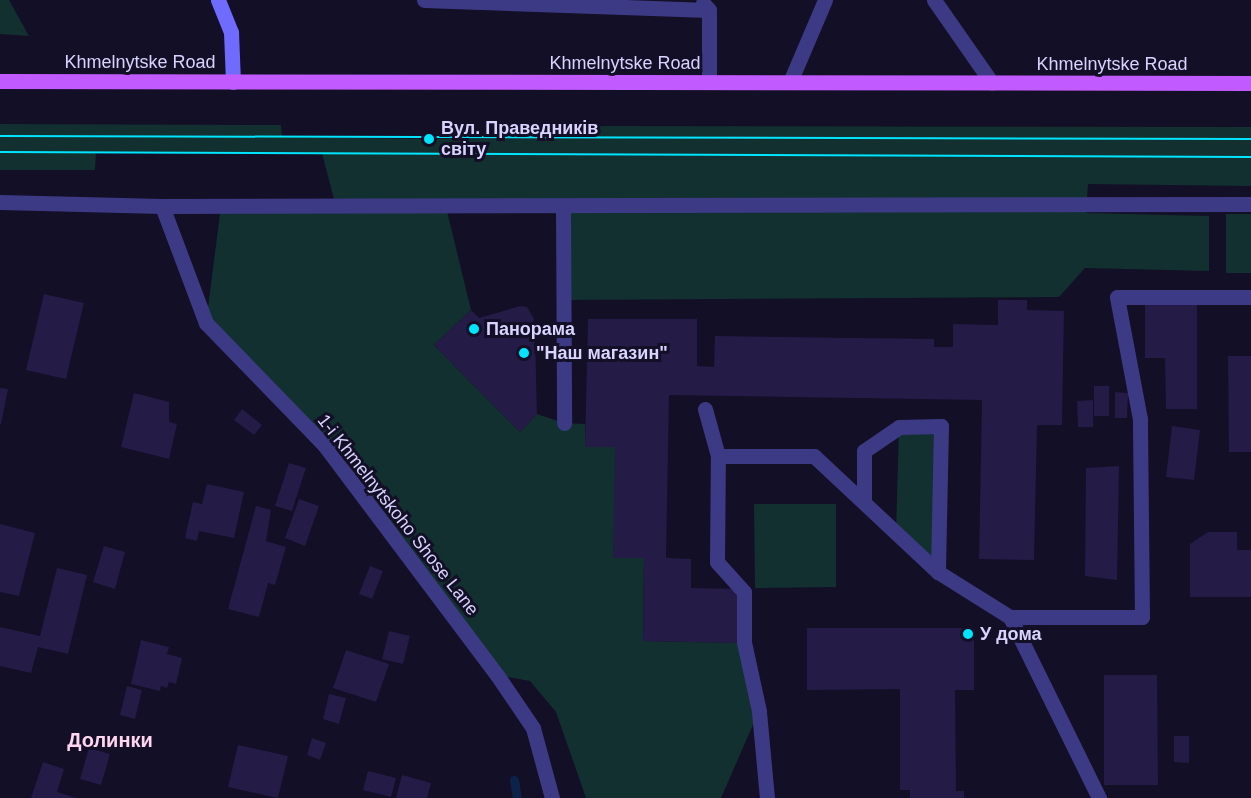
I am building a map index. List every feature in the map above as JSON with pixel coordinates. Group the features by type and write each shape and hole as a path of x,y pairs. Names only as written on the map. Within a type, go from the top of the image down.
{"main road":[{"path":"218,0 231,32 233,82"},
{"name":"Khmelnytske Road","path":"0,81 1251,83"}],"street":[{"path":"423,0 705,5 709,82"},
{"path":"789,82 825,0"},
{"path":"934,0 992,83"},
{"path":"0,202 162,206 1251,204"},
{"name":"1-i Khmelnytskoho Shose Lane","path":"162,206 206,324 325,447 497,675 533,728 552,798"},
{"path":"563,206 564,423"},
{"path":"1010,617 1142,617 1140,419 1117,297 1251,297"},
{"path":"705,409 718,456 717,562 744,592 744,642 759,711 767,798"},
{"path":"864,502 864,451 899,428 941,426 938,572"},
{"path":"718,456 814,456 938,572 1010,617 1099,798"}],"green space":[{"path":"0,0 9,0 29,36 0,34"},
{"path":"0,124 281,125 282,137 429,139 523,138 523,126 1251,127 1251,186 1088,184 1086,213 1209,216 1209,271 1085,268 1059,297 563,300 563,206 446,207 471,310 434,345 520,432 537,414 564,423 585,424 585,447 615,447 644,558 643,641 738,643 759,711 721,798 586,798 556,712 530,681 497,675 325,447 206,323 221,206 336,207 322,153 96,152 95,170 0,170"},
{"path":"1226,214 1251,214 1251,273 1226,273"},
{"path":"941,426 938,572 896,533 899,427"},
{"path":"754,504 836,504 836,587 755,588"}],"building":[{"path":"44,294 84,303 66,379 26,370"},
{"path":"998,300 1027,300 1027,310 1064,311 1062,425 1037,425 1034,560 979,559 982,400 669,395 666,558 691,559 691,588 738,589 738,643 643,641 644,558 613,558 615,447 585,447 588,319 697,319 697,366 714,367 715,336 934,339 934,347 953,347 953,324 998,325"},
{"path":"1145,303 1197,303 1197,409 1166,409 1165,358 1145,358"},
{"path":"520,306 527,307 534,319 530,331 535,336 537,414 520,432 434,345 471,310 479,318"},
{"path":"1228,356 1251,356 1251,452 1229,452"},
{"path":"1094,386 1109,386 1109,416 1094,416"},
{"path":"0,388 8,389 1,424 0,424"},
{"path":"1115,392 1128,393 1127,418 1115,418"},
{"path":"134,393 169,402 169,422 177,424 169,459 121,447"},
{"path":"1093,400 1093,427 1078,427 1077,401"},
{"path":"242,409 262,425 254,435 234,420"},
{"path":"1172,426 1200,430 1194,480 1166,477"},
{"path":"289,463 306,468 292,511 275,506"},
{"path":"1119,466 1117,580 1085,576 1086,468"},
{"path":"207,484 244,492 234,538 199,531 197,541 185,538 193,502 202,504"},
{"path":"299,499 319,506 305,546 285,538"},
{"path":"256,506 271,510 266,541 286,547 275,585 268,583 259,617 228,609"},
{"path":"0,524 35,533 19,596 0,592"},
{"path":"1208,532 1237,532 1237,550 1251,550 1251,597 1190,597 1190,544"},
{"path":"104,546 125,552 115,589 93,582"},
{"path":"370,566 383,571 372,599 359,594"},
{"path":"57,568 87,575 68,654 38,647 31,673 0,666 0,627 40,636"},
{"path":"807,628 974,628 974,690 955,690 956,791 964,791 964,798 910,798 910,790 900,790 900,689 807,690"},
{"path":"389,631 410,636 403,664 382,659"},
{"path":"141,640 169,647 167,654 182,658 176,684 169,682 167,688 161,686 160,691 131,684"},
{"path":"346,650 389,664 376,702 333,688"},
{"path":"1104,675 1157,675 1158,785 1104,785"},
{"path":"127,686 142,690 135,719 120,715"},
{"path":"329,694 346,698 339,724 323,719"},
{"path":"1174,736 1189,736 1189,763 1174,762"},
{"path":"312,738 326,743 320,760 307,755"},
{"path":"238,745 288,756 278,798 228,787"},
{"path":"89,748 110,754 101,785 80,779"},
{"path":"43,762 64,769 57,792 76,798 31,798"},
{"path":"368,771 396,778 391,797 363,790"},
{"path":"402,775 431,783 427,798 396,798"}],"waterway":[{"path":"514,780 517,798"}],"tram line":[{"path":"0,136 1251,139"},
{"path":"0,152 1251,157"}],"place":[{"name":"Вул. Праведників світу","path":"429,139"},
{"name":"Панорама","path":"474,329"},
{"name":"\"Наш магазин\"","path":"524,353"},
{"name":"У дома","path":"968,634"}],"district":[{"name":"Долинки","path":"110,740"}]}
